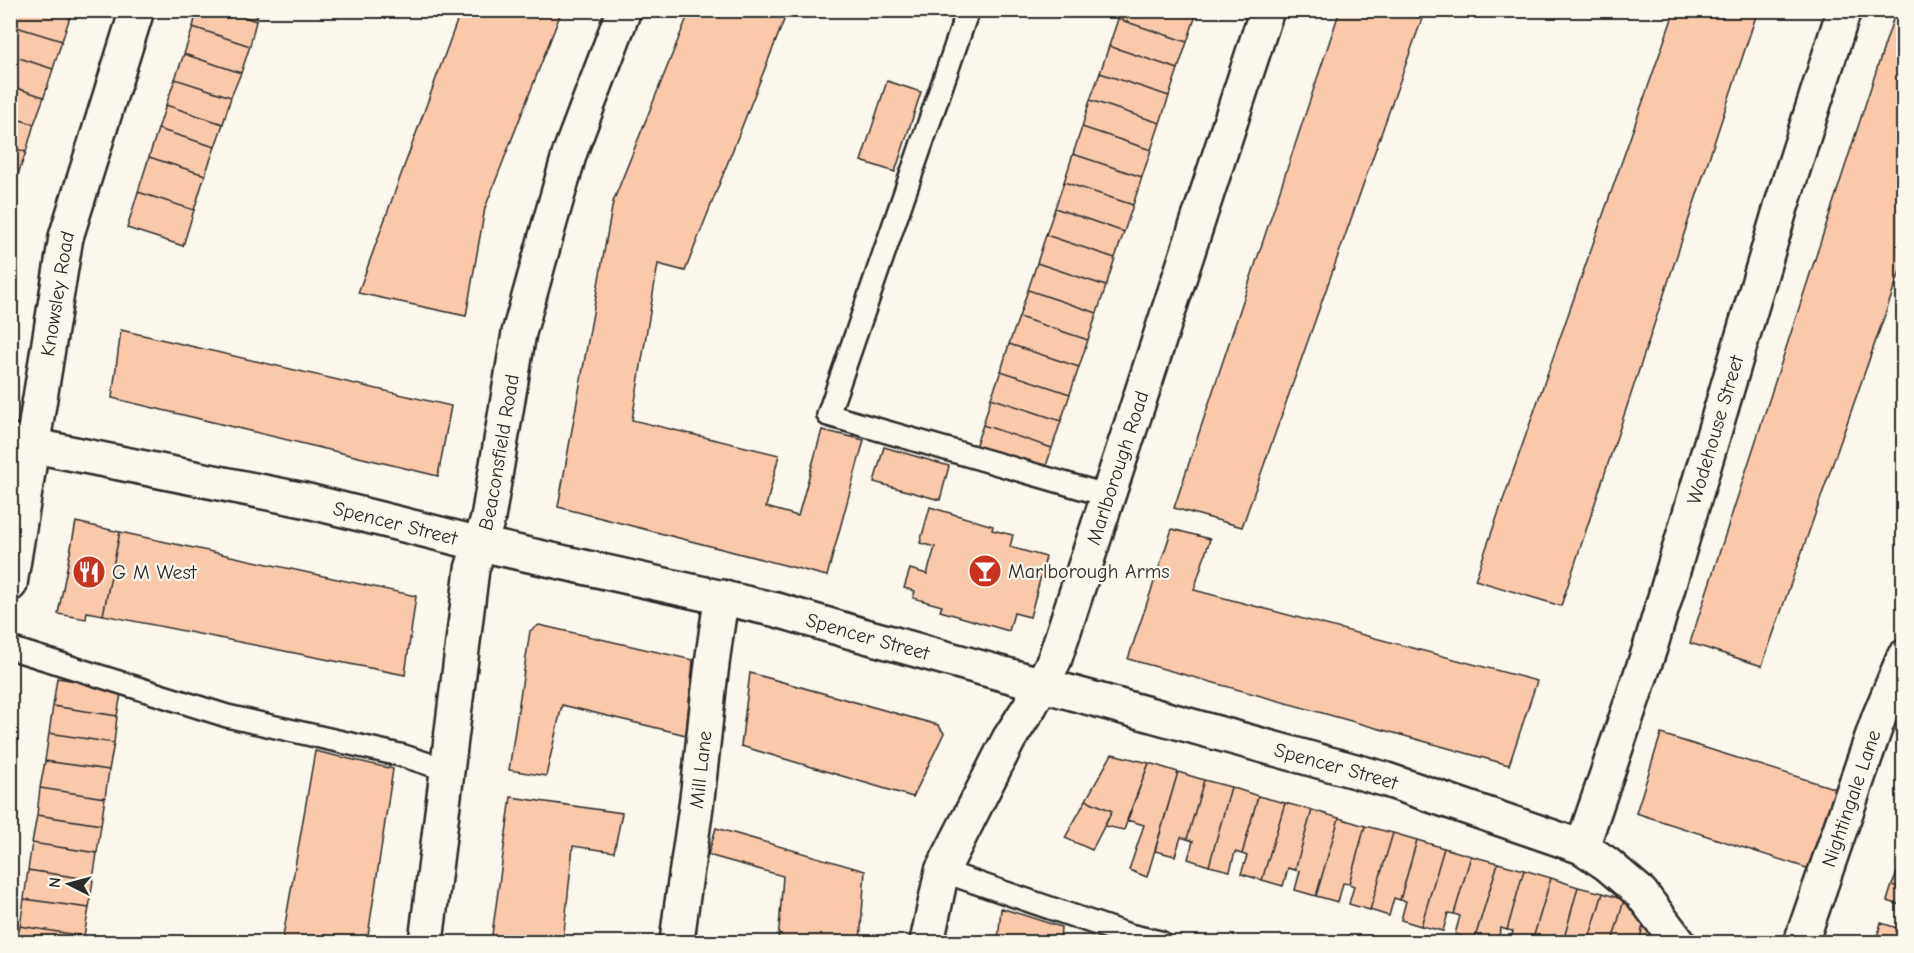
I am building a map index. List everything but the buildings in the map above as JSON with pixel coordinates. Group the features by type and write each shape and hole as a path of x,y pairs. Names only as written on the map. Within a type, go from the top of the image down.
{"street":[{"name":"Knowsley Road","path":"10,584 22,444 66,237 137,10"},
{"name":"Beaconsfield Road","path":"426,942 472,568 488,519 519,333 570,153 624,10"},
{"name":"Marlborough Road","path":"927,942 942,871 1009,739 1054,661 1267,10"},
{"name":"Wodehouse Street","path":"1582,847 1650,648 1781,207 1844,10"},
{"name":"Spencer Street","path":"22,444 304,500 480,544 777,610 1384,779 1582,847 1607,864 1641,893 1678,942"},
{"name":"Mill Lane","path":"677,942 696,806 713,645 722,597"},
{"name":"Nightingale Lane","path":"1801,942 1879,717 1904,657"}],"lane":[{"path":"968,10 828,415 1109,496"},
{"path":"10,648 227,716 404,756 447,770"},
{"path":"942,871 1129,935 1160,942"}],"place":[{"name":"Marlborough Arms","path":"985,571"},
{"name":"G M West","path":"89,572"}]}
